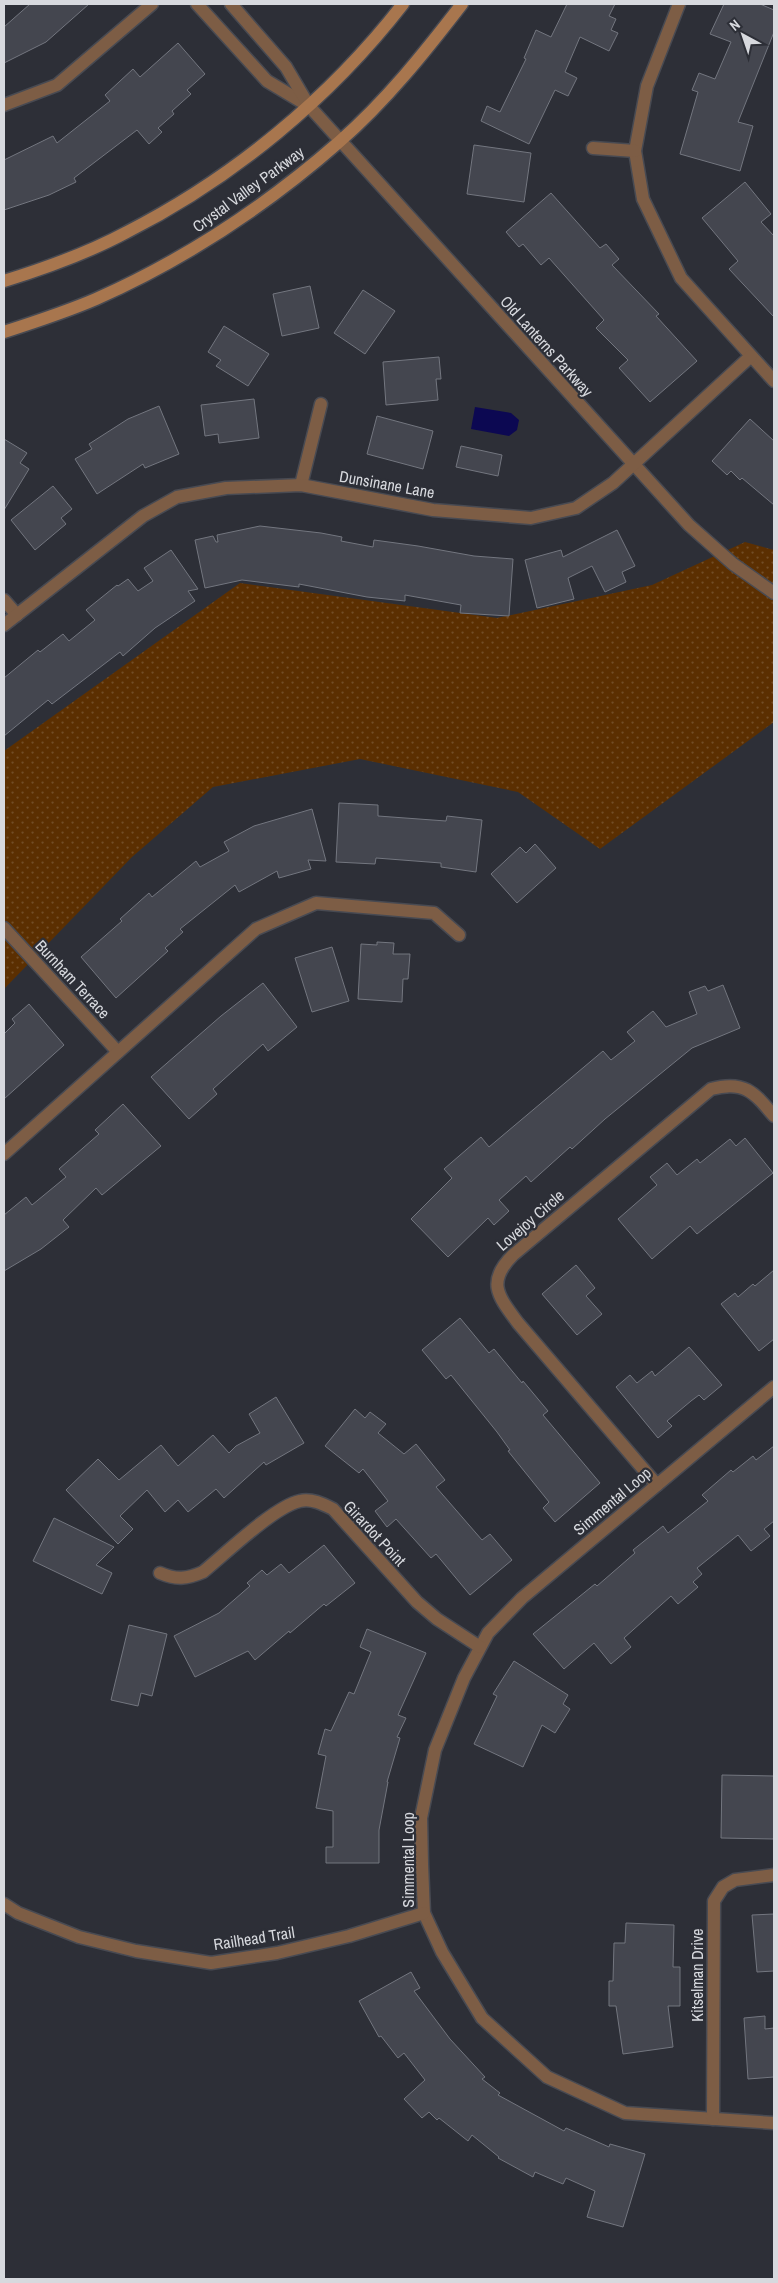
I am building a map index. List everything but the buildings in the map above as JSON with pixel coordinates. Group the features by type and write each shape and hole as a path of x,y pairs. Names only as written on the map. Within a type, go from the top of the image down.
{"main road":[{"name":"Crystal Valley Parkway","path":"4,281 77,255 127,232 171,208 217,178 309,106 350,66 403,4"},
{"name":"Crystal Valley Parkway","path":"4,332 95,299 148,274 244,216 340,141 384,98 427,49 462,4"}],"street":[{"path":"4,105 57,85 152,4"},
{"name":"Old Lanterns Parkway","path":"197,4 267,81 309,106"},
{"name":"Old Lanterns Parkway","path":"231,4 286,67 309,106 688,525 733,564 774,593"},
{"path":"679,4 647,86 635,151 643,199 681,278 774,381"},
{"path":"593,148 635,151"},
{"name":"Dunsinane Lane","path":"4,625 143,516 177,497 226,488 301,485 433,510 531,518 576,508 613,483 750,356"},
{"path":"301,485 321,404"},
{"path":"4,600 17,615"},
{"path":"4,1154 256,929 316,903 434,913 459,935"},
{"name":"Burnham Terrace","path":"4,928 118,1052"},
{"name":"Lovejoy Circle","path":"657,1485 518,1323 499,1298 496,1281 502,1266 513,1255 711,1089 727,1085 744,1087 757,1096 774,1116"},
{"name":"Simmental Loop","path":"774,1387 522,1598 488,1634 464,1678 435,1750 421,1818 424,1913 442,1952 482,2018 547,2078 625,2113 774,2123"},
{"name":"Girardot Point","path":"160,1573 174,1579 197,1575 284,1506 301,1500 320,1502 332,1510 417,1602 437,1619 480,1647"},
{"name":"Kitselman Drive","path":"713,2119 714,1901 723,1887 735,1880 774,1875"},
{"name":"Railhead Trail","path":"4,1904 18,1913 79,1938 136,1952 211,1962 295,1948 349,1936 424,1913"}],"shaded area":[{"path":"475,407 511,413 519,420 517,430 509,436 471,429"},
{"path":"745,542 774,550 774,722 600,849 518,792 360,759 213,787 132,857 4,989 4,751 240,583 497,618 652,585"}]}
